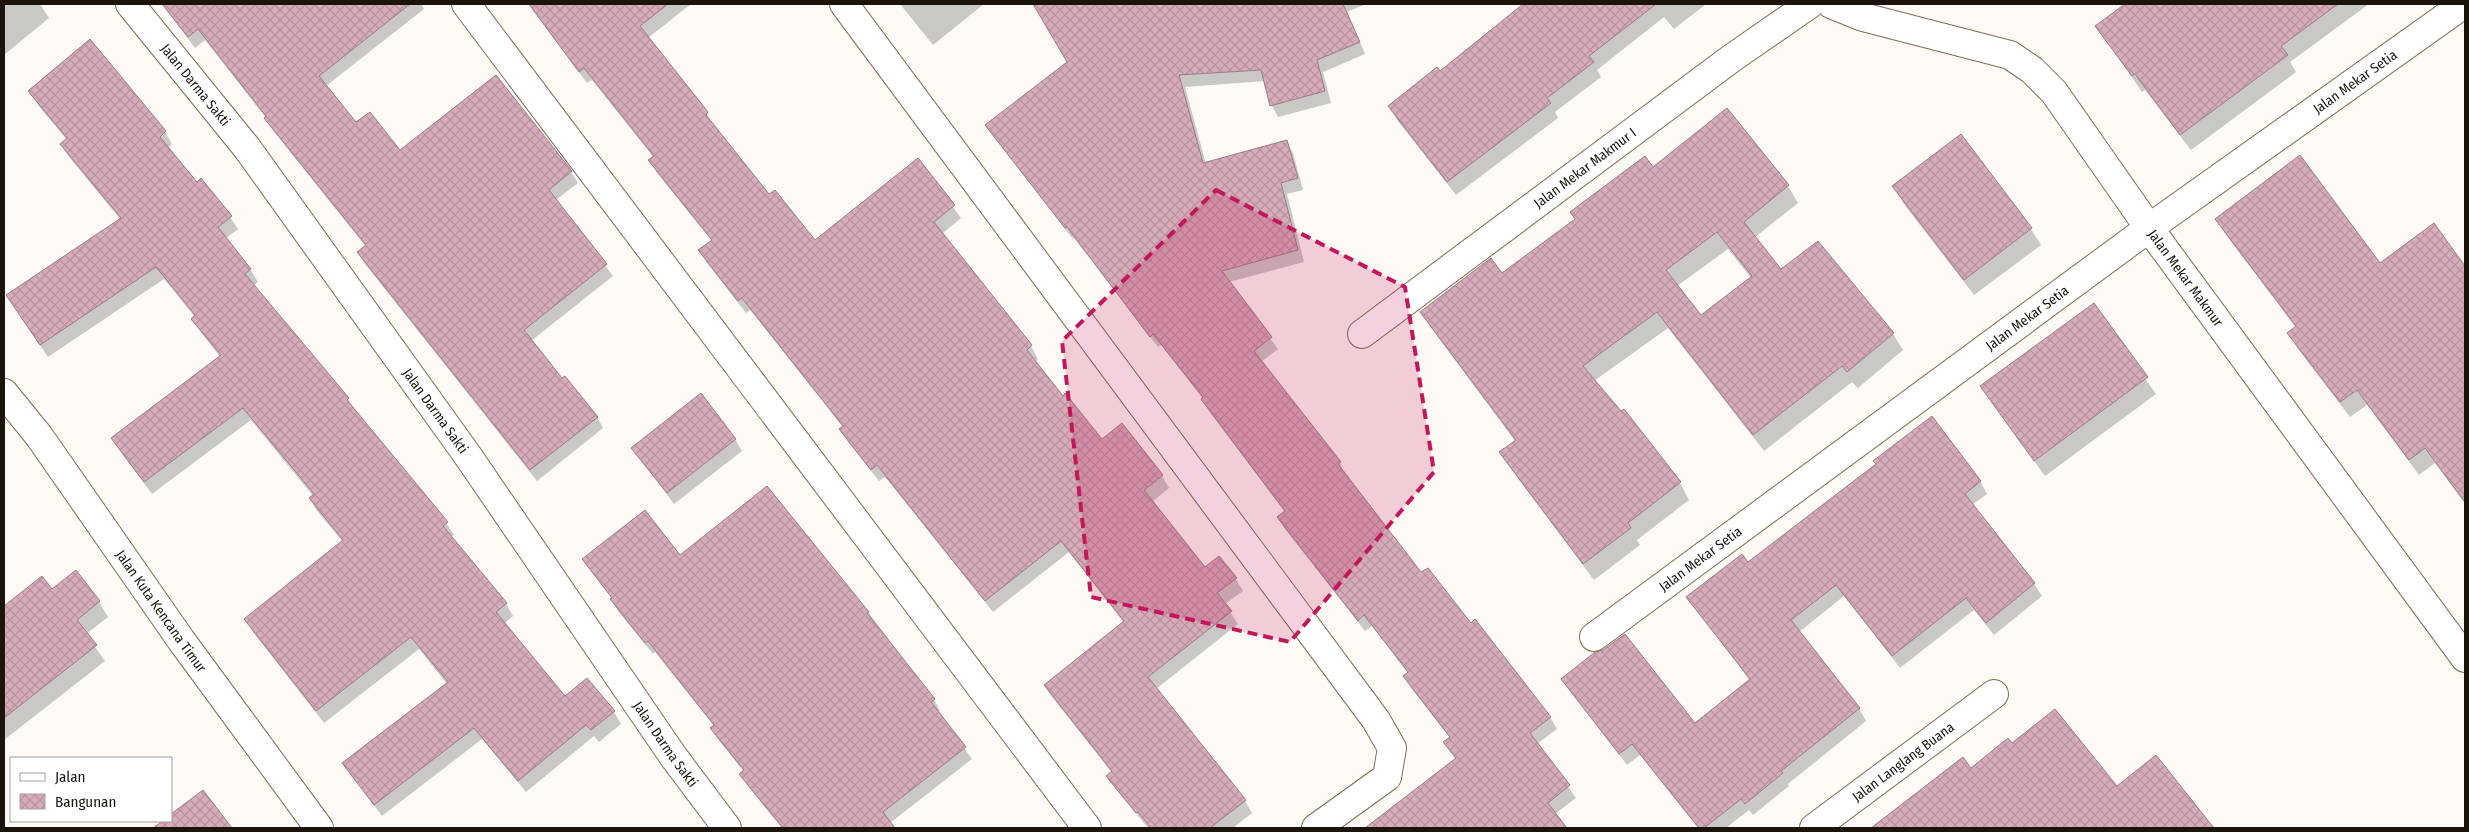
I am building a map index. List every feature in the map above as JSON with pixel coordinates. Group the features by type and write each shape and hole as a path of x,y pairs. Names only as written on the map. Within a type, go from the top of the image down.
{"street":[{"name":"Jalan Darma Sakti","path":"130,4 247,148 468,456 662,740 727,828"},
{"path":"466,4 1087,828"},
{"path":"844,4 1370,712 1392,748 1386,777 1316,828"},
{"name":"Jalan Mekar Makmur I","path":"1362,334 1732,58 1810,4"},
{"name":"Jalan Mekar Makmur","path":"1831,4 1863,17 2010,55 2032,70 2054,92 2149,228 2465,658"},
{"name":"Jalan Mekar Setia","path":"1594,637 2149,228 2464,4"},
{"name":"Jalan Kuta Kencana Timur","path":"4,393 39,436 181,640 319,828"},
{"name":"Jalan Langlang Buana","path":"1814,828 1994,694"}],"highlighted area":[{"path":"1216,190 1405,287 1434,472 1290,642 1091,597 1062,341"}],"building":[{"path":"162,4 410,4 319,76 356,122 370,112 400,150 496,75 572,171 549,190 607,264 524,330 562,378 565,376 598,417 530,470 357,252 366,245 264,118 266,116 198,29 188,37"},
{"path":"529,4 668,4 640,26 708,112 706,115 769,194 775,190 815,240 918,158 955,205 934,222 1032,345 1027,350 1063,396 1065,393 1102,439 1122,423 1163,475 1144,490 1205,567 1219,556 1237,578 1217,593 1232,611 1148,677 1246,800 1210,828 1151,828 1138,812 1136,813 1106,776 1112,771 1044,685 1124,621 1061,541 985,601 877,465 871,470 839,429 843,426 742,298 738,301 698,250 712,240 648,160 654,156 584,68 579,72"},
{"path":"1033,4 1343,4 1360,42 1317,60 1325,91 1270,106 1261,70 1179,75 1203,163 1287,140 1298,178 1281,183 1298,250 1222,271 1272,337 1254,351 1341,462 1338,464 1421,572 1428,568 1471,623 1475,619 1551,717 1530,733 1570,785 1548,803 1567,828 1365,828 1456,758 1443,742 1450,737 1403,676 1408,672 1364,615 1358,621 1277,517 1285,511 1201,399 1203,397 1153,334 1150,337 1067,227 1065,228 985,125 1067,62"},
{"path":"1523,4 1656,4 1589,56 1594,62 1547,98 1551,103 1447,182 1388,106 1437,67 1440,71"},
{"path":"2125,4 2338,4 2281,46 2288,55 2180,135 2135,74 2132,76 2095,26"},
{"path":"90,39 166,131 160,137 197,182 201,178 232,216 218,227 251,269 245,274 349,398 347,400 448,522 443,526 507,603 496,612 565,696 587,678 615,711 591,730 586,725 518,781 474,728 374,805 342,763 448,682 411,637 316,711 244,619 343,540 309,498 314,494 243,408 144,482 111,438 221,355 191,319 195,315 156,267 40,345 6,295 121,218 60,144 67,138 28,91"},
{"path":"1727,108 1789,185 1744,222 1781,269 1818,241 1894,333 1847,372 1842,366 1753,435 1657,312 1583,366 1621,411 1624,409 1681,482 1628,523 1631,528 1583,564 1499,452 1516,440 1420,312 1491,258 1502,273 1575,219 1570,212 1645,156 1653,167","holes":["1717,232 1752,276 1701,315 1666,270"]},
{"path":"1961,134 2032,228 1964,280 1892,186"},
{"path":"2300,155 2380,263 2434,223 2465,266 2465,502 2425,448 2409,460 2357,390 2340,402 2287,333 2296,326 2215,219"},
{"path":"2094,303 2148,377 2034,461 1980,386"},
{"path":"701,393 736,439 667,493 631,448"},
{"path":"1932,416 1981,481 1965,494 2035,583 1986,623 1966,598 1892,656 1836,585 1791,620 1860,708 1781,771 1783,773 1745,804 1741,799 1704,828 1699,828 1632,744 1619,754 1561,679 1595,652 1603,650 1625,634 1695,723 1750,679 1686,597 1742,554 1748,562 1876,464 1873,461"},
{"path":"767,486 869,612 867,613 935,699 931,702 966,747 883,812 895,828 783,828 739,774 744,770 710,728 714,725 648,641 645,643 610,599 612,598 582,559 645,510 680,555"},
{"path":"76,570 100,601 77,620 97,645 4,718 4,606 42,576 52,589"},
{"path":"2055,709 2117,786 2156,755 2214,828 1871,828 1963,757 1971,768 2008,738 2012,743"},
{"path":"203,790 232,828 153,828 162,822 172,822 172,813"}]}
